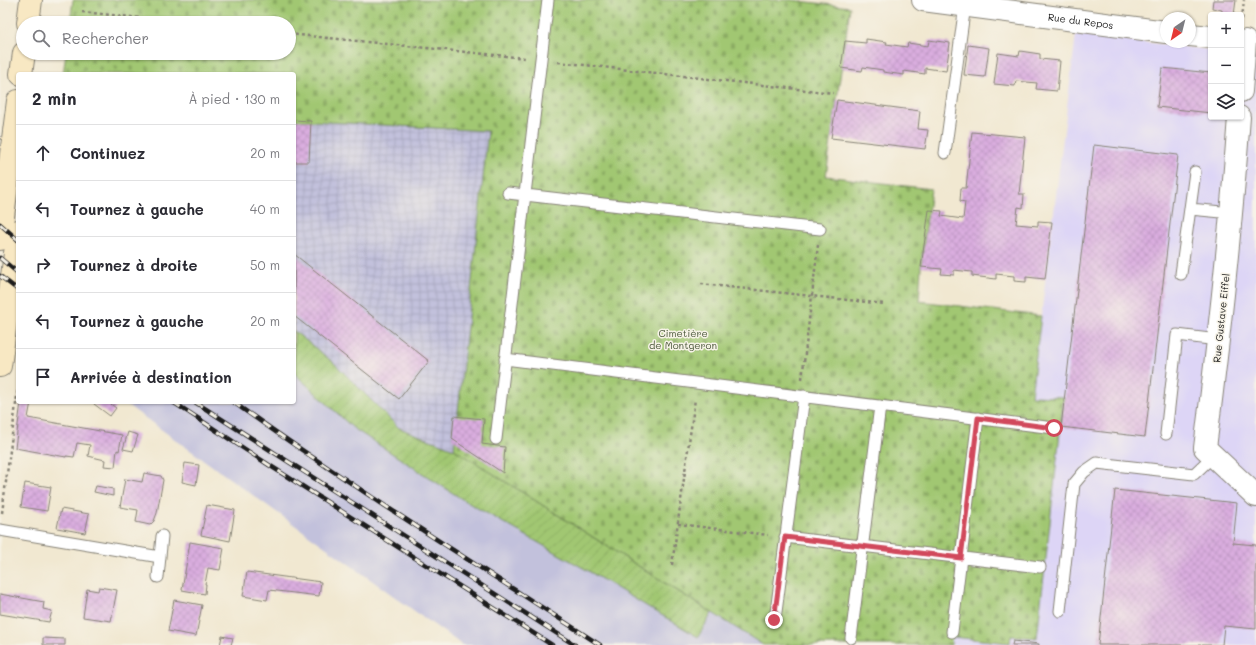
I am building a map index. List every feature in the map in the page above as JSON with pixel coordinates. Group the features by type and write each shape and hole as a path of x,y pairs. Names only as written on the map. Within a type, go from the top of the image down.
{"main road":[{"path":"29,16 31,0"},
{"path":"44,16 46,0"},
{"path":"22,72 23,60"},
{"path":"37,72 38,60"},
{"path":"0,239 15,155 16,137"},
{"path":"0,366 16,245"}],"street":[{"name":"Rue du Repos","path":"923,0 1160,31"},
{"path":"1196,36 1208,38"},
{"path":"1242,84 1246,38"},
{"name":"Rue Gustave Eiffel","path":"1239,120 1232,213 1205,448 1256,496"}],"lane":[{"path":"496,438 548,0"},
{"path":"945,153 965,5"},
{"path":"1181,274 1195,172"},
{"path":"508,193 820,229"},
{"path":"1190,209 1232,213"},
{"path":"1166,434 1177,335 1218,340"},
{"path":"505,359 1054,428"},
{"path":"774,620 804,396"},
{"path":"851,638 880,406"},
{"path":"952,632 978,418"},
{"path":"1060,611 1074,484 1084,472 1097,463 1194,474 1213,456"},
{"path":"0,530 160,557"},
{"path":"158,578 162,536"},
{"path":"785,537 1040,567"}],"path":[{"path":"1244,0 1246,38"},
{"path":"82,12 121,16"},
{"path":"296,35 541,60 833,93"},
{"path":"804,396 802,385 820,229"},
{"path":"701,284 885,304"},
{"path":"672,565 697,383"},
{"path":"1,518 16,403"},
{"path":"678,524 785,537"}],"shaded area":[{"path":"1076,34 1160,44 1160,48 1208,50 1208,120 1244,120 1244,54 1256,56 1256,645 951,645 952,637 1009,643 1011,636 1037,638 1064,397 1031,397"},
{"path":"296,120 488,131 454,449 399,428 334,363 296,333"},
{"path":"296,333 334,363 399,428 454,449 763,645 462,645 126,404 296,404"}],"green space":[{"name":"Cimetière de Montgeron","path":"73,0 791,0 850,7 826,176 931,189 921,267 919,301 1041,316 1031,396 1064,397 1037,638 1011,636 1010,643 952,637 951,645 763,645 454,449 488,131 296,120 296,72 63,72 65,60 296,60 296,16 71,16"},
{"path":"296,333 334,363 399,428 454,449 712,613 698,637 585,569 465,501 353,428 296,375"}],"building":[{"path":"1213,0 1236,0 1234,12 1222,12 1222,10 1212,8"},
{"path":"866,39 907,47 908,43 928,46 929,40 950,43 946,71 925,68 925,74 904,71 904,75 863,67 862,71 841,68 845,41 866,43"},
{"path":"968,45 989,48 985,77 964,75"},
{"path":"1020,51 1040,54 1040,59 1060,61 1057,91 1036,89 1037,83 1016,81 1015,86 994,84 998,53 1019,56"},
{"path":"1162,68 1208,73 1208,113 1157,107"},
{"path":"837,100 920,111 918,129 928,130 925,149 831,138"},
{"path":"296,120 311,121 309,162 296,162"},
{"path":"972,132 1025,137 1019,194 1024,194 1023,208 1018,207 1016,224 1038,226 1038,221 1052,222 1045,279 1026,277 1026,282 1014,281 1014,276 996,274 996,279 972,276 972,272 954,270 954,275 941,274 942,269 921,267 929,210 942,211 941,216 963,219 965,202 960,201 961,188 966,188"},
{"path":"1094,145 1178,155 1145,437 1061,427"},
{"path":"296,256 429,361 399,399 296,318"},
{"path":"21,404 31,404 28,418 122,435 119,451 117,450 115,467 104,466 105,460 88,456 90,445 77,443 74,457 66,457 15,448"},
{"path":"94,404 111,404 116,408 110,416"},
{"path":"454,416 484,419 482,444 505,447 503,473 452,439"},
{"path":"128,432 138,435 133,451 123,449"},
{"path":"185,463 199,465 196,485 182,482"},
{"path":"144,473 161,476 163,480 157,513 154,521 150,525 136,522 138,510 120,507 125,479 142,482"},
{"path":"25,483 51,487 47,511 21,507"},
{"path":"96,486 113,489 113,496 94,492"},
{"path":"1115,490 1237,503 1233,543 1256,545 1256,629 1224,626 1222,645 1098,645"},
{"path":"207,505 235,510 230,541 201,535"},
{"path":"61,509 89,514 85,533 57,528"},
{"path":"190,542 224,548 220,570 208,568 205,594 182,590"},
{"path":"247,572 321,582 319,596 269,590 267,600 243,596"},
{"path":"99,587 117,590 111,621 83,617 87,589 98,591"},
{"path":"0,594 44,602 43,609 52,611 49,622 0,614"},
{"path":"174,600 202,605 196,636 168,631"},
{"path":"222,636 233,638 231,645 220,645"},
{"path":"43,638 65,639 65,645 43,645"},
{"path":"1013,641 1039,644 1039,645 1012,645"}],"railway":[{"path":"0,224 16,238"},
{"path":"0,258 16,271"},
{"path":"0,276 16,288"},
{"path":"176,404 552,645"},
{"path":"198,404 575,645"},
{"path":"236,404 369,495 600,645"}],"route":[{"path":"774,620 785,537 961,558 978,418 1054,428"}]}
